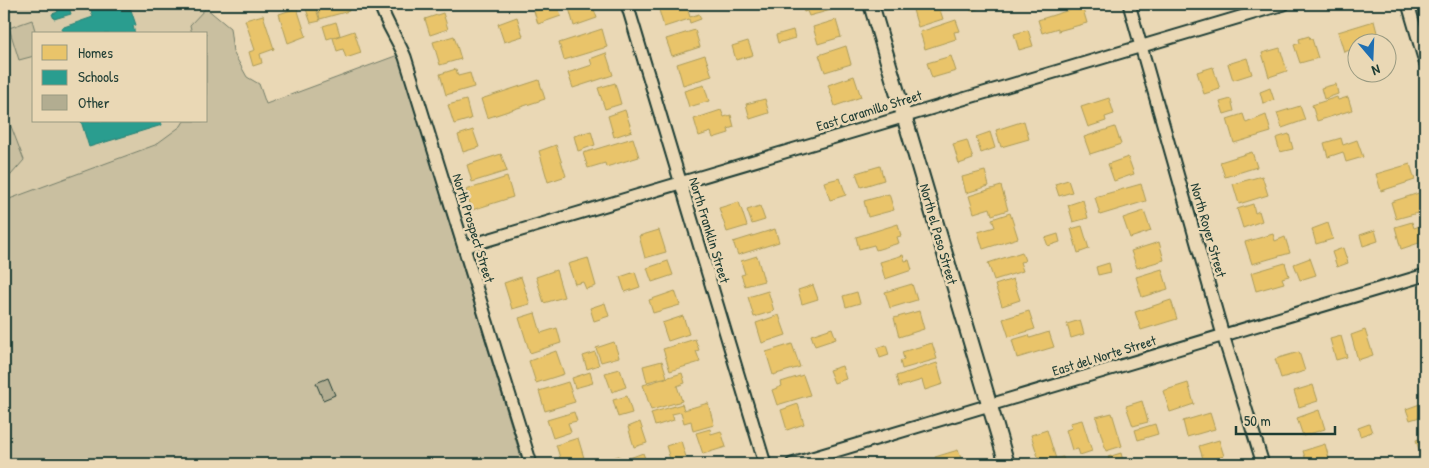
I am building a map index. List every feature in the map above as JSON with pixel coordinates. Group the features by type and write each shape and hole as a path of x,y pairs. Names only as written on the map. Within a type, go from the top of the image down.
{"street":[{"name":"North Prospect Street","path":"380,4 387,24 401,46 405,57 530,464"},
{"name":"North Franklin Street","path":"627,4 764,464"},
{"name":"North el Paso Street","path":"871,4 1007,464"},
{"name":"North Royer Street","path":"1129,4 1223,335 1263,464"},
{"name":"East Caramillo Street","path":"464,247 1284,4"},
{"path":"1408,4 1425,62"},
{"name":"East del Norte Street","path":"792,464 1425,275"}],"shaded area":[{"path":"4,4 222,4 207,8 240,113 4,201 4,183 24,160 4,108"},
{"path":"206,8 230,28 233,52 247,77 259,84 266,104 398,55 523,464 4,464 4,201 155,145 181,126 183,122 208,122 208,32 192,32 190,25"},
{"path":"32,20 35,32 32,32 32,57 19,60 9,28"},
{"path":"4,108 24,160 4,183"}],"building: Homes":[{"path":"323,4 347,4 349,11 320,19 318,10 324,8"},
{"path":"557,4 561,16 538,24 534,11"},
{"path":"583,4 592,4 597,18 574,26 569,8"},
{"path":"679,4 686,4 690,17 699,14 701,19 690,23 689,19 664,27 659,10"},
{"path":"801,4 829,4 831,10 809,16 807,11 804,12"},
{"path":"938,4 943,19 918,27 913,10"},
{"path":"969,4 982,4 983,7 971,11"},
{"path":"315,6 320,21 311,23 306,9"},
{"path":"1082,6 1087,23 1058,31 1058,28 1042,33 1038,20"},
{"path":"297,8 306,36 288,43 279,14"},
{"path":"443,13 448,29 430,35 425,19"},
{"path":"263,15 274,49 260,54 262,63 253,66 249,52 255,50 245,20"},
{"path":"517,17 523,36 504,42 498,24"},
{"path":"836,20 841,37 818,44 813,27"},
{"path":"956,20 960,31 954,32 956,39 925,49 920,32"},
{"path":"1374,21 1377,32 1346,32 1346,51 1344,52 1338,32"},
{"path":"336,22 340,35 327,39 323,26"},
{"path":"602,29 607,47 564,60 559,43"},
{"path":"695,30 700,47 672,56 666,39"},
{"path":"793,30 795,38 778,43 776,35"},
{"path":"1028,30 1033,46 1019,50 1014,34"},
{"path":"354,31 361,53 346,58 343,49 337,51 333,38"},
{"path":"454,36 461,59 440,65 433,42"},
{"path":"1309,36 1312,39 1318,58 1300,63 1294,45 1300,43 1299,39"},
{"path":"748,41 753,55 736,60 732,46"},
{"path":"846,46 851,64 825,72 819,55"},
{"path":"1280,48 1287,71 1269,77 1262,53"},
{"path":"606,53 613,75 573,88 568,73 592,65 590,59"},
{"path":"705,55 712,76 683,85 677,64"},
{"path":"951,56 956,71 932,78 927,63"},
{"path":"1247,58 1252,74 1233,80 1228,64"},
{"path":"1213,67 1220,89 1204,94 1197,72"},
{"path":"456,69 458,76 470,73 474,87 446,95 440,74"},
{"path":"854,76 861,97 835,106 828,85"},
{"path":"539,80 545,99 487,118 481,99"},
{"path":"615,83 621,104 605,109 598,88"},
{"path":"1336,84 1338,94 1324,99 1321,88"},
{"path":"704,85 709,101 689,107 684,91"},
{"path":"1270,88 1274,100 1263,103 1260,92"},
{"path":"1337,97 1338,100 1348,97 1352,110 1317,121 1312,105"},
{"path":"1109,98 1114,114 1105,117 1106,121 1088,127 1081,107"},
{"path":"765,99 769,113 750,119 746,104"},
{"path":"1231,99 1234,111 1224,114 1220,102"},
{"path":"466,100 471,119 454,124 448,105"},
{"path":"1300,106 1305,120 1282,128 1277,113"},
{"path":"625,110 632,131 614,137 608,116"},
{"path":"721,110 724,117 731,115 734,127 728,129 729,133 713,138 711,132 699,136 694,119"},
{"path":"1243,114 1246,123 1266,115 1271,132 1234,143 1227,119"},
{"path":"1024,121 1029,139 1001,147 996,130"},
{"path":"1115,127 1121,144 1090,154 1084,137"},
{"path":"473,130 479,147 463,152 458,135"},
{"path":"591,131 595,145 578,151 574,136"},
{"path":"990,132 995,148 981,153 976,137"},
{"path":"1289,134 1293,149 1280,152 1276,138"},
{"path":"633,138 639,157 606,167 605,163 588,168 583,153"},
{"path":"1341,138 1343,145 1357,140 1363,157 1346,162 1343,152 1328,157 1324,143"},
{"path":"967,140 973,159 959,164 953,144"},
{"path":"556,145 566,176 548,182 539,151"},
{"path":"1252,152 1257,167 1225,177 1220,162"},
{"path":"501,154 507,171 472,182 467,165"},
{"path":"1128,157 1134,174 1114,181 1108,164"},
{"path":"1410,164 1415,180 1381,191 1376,174"},
{"path":"880,166 884,180 861,187 856,173"},
{"path":"985,171 989,186 966,193 962,177"},
{"path":"1262,176 1268,195 1239,204 1233,184"},
{"path":"507,177 513,197 472,210 466,190"},
{"path":"840,178 846,195 830,200 824,182"},
{"path":"1068,180 1072,192 1059,196 1055,184"},
{"path":"1141,184 1146,201 1100,215 1095,197"},
{"path":"1001,186 1008,210 992,215 990,208 974,213 969,196"},
{"path":"1422,192 1425,211 1396,219 1391,202"},
{"path":"889,194 894,210 868,217 864,201"},
{"path":"1083,200 1088,218 1073,222 1068,205"},
{"path":"739,202 747,226 727,232 719,208"},
{"path":"1253,204 1255,213 1259,211 1262,221 1243,228 1237,209"},
{"path":"760,206 765,220 752,224 747,210"},
{"path":"1144,211 1151,231 1130,238 1123,218"},
{"path":"1010,213 1018,238 983,249 978,232 995,227 992,219"},
{"path":"1412,222 1414,228 1425,224 1425,241 1401,249 1395,227"},
{"path":"1328,223 1333,239 1316,244 1312,229"},
{"path":"898,224 901,236 897,237 899,243 876,250 874,245 859,249 856,237"},
{"path":"1082,226 1089,249 1078,253 1071,229"},
{"path":"775,229 779,242 738,255 733,242"},
{"path":"659,230 666,252 645,258 639,236"},
{"path":"1375,230 1378,241 1363,246 1360,235"},
{"path":"1058,234 1060,242 1048,246 1045,238"},
{"path":"1273,234 1275,241 1285,237 1290,253 1252,264 1245,242"},
{"path":"1159,242 1164,260 1137,268 1131,251"},
{"path":"1343,248 1348,263 1337,267 1332,252"},
{"path":"1022,252 1025,261 1020,262 1023,271 994,280 988,263"},
{"path":"903,255 905,261 909,260 912,270 885,279 880,262"},
{"path":"757,256 764,281 745,286 741,275 745,274 741,261"},
{"path":"588,258 596,286 586,289 583,282 575,284 568,264"},
{"path":"1310,258 1316,275 1300,280 1294,264"},
{"path":"668,261 673,275 652,282 647,268"},
{"path":"1109,263 1111,272 1098,275 1096,267"},
{"path":"1285,263 1289,276 1282,278 1284,283 1256,291 1251,273"},
{"path":"1162,269 1168,289 1142,297 1136,277"},
{"path":"556,270 564,297 544,303 536,277"},
{"path":"635,272 640,287 625,292 620,277"},
{"path":"521,277 530,304 512,309 504,283"},
{"path":"1013,279 1020,300 1002,306 995,285"},
{"path":"912,284 917,300 890,308 885,292"},
{"path":"813,285 818,299 802,304 798,290"},
{"path":"675,291 680,305 653,313 649,300"},
{"path":"768,291 774,311 754,317 748,297"},
{"path":"857,292 860,303 846,307 843,296"},
{"path":"1171,300 1177,319 1141,330 1135,312"},
{"path":"605,303 609,316 594,321 590,308"},
{"path":"919,311 924,329 899,337 894,318"},
{"path":"1029,311 1035,329 1009,337 1003,319"},
{"path":"535,313 541,333 557,328 561,343 530,353 519,318"},
{"path":"779,315 786,335 762,343 756,323"},
{"path":"683,316 689,334 668,341 662,323"},
{"path":"1080,320 1084,334 1071,338 1067,324"},
{"path":"832,328 836,339 815,346 811,335"},
{"path":"1365,330 1373,355 1358,360 1351,335"},
{"path":"1049,332 1054,347 1017,358 1012,340 1029,335 1030,338"},
{"path":"1341,336 1347,357 1336,360 1330,339"},
{"path":"695,339 699,350 696,351 700,362 670,371 663,349"},
{"path":"614,342 619,357 601,362 596,348"},
{"path":"932,343 937,359 902,369 900,361 904,359 902,352"},
{"path":"792,344 800,367 773,375 766,352"},
{"path":"886,345 889,355 880,358 877,348"},
{"path":"556,351 564,374 536,383 529,361"},
{"path":"595,352 599,365 587,369 583,356"},
{"path":"1299,352 1305,371 1281,378 1275,359"},
{"path":"662,361 667,377 647,382 643,366"},
{"path":"937,363 943,384 925,390 922,380 899,387 896,376"},
{"path":"842,366 846,379 834,383 829,370"},
{"path":"620,369 626,387 612,392 605,373"},
{"path":"590,372 593,383 575,388 572,378"},
{"path":"682,373 685,383 677,386 682,401 651,410 643,385"},
{"path":"803,375 810,395 777,405 772,390 782,386 781,382"},
{"path":"568,382 575,402 545,411 539,391"},
{"path":"1188,383 1194,404 1170,412 1163,391"},
{"path":"1313,385 1318,401 1299,407 1294,391"},
{"path":"627,396 632,413 618,417 613,400"},
{"path":"1142,401 1148,422 1133,426 1126,406"},
{"path":"708,403 714,425 693,431 691,421 684,423 681,412 672,414 674,420 655,426 651,413 682,404 684,410"},
{"path":"798,404 804,424 787,430 781,410"},
{"path":"1420,404 1423,416 1410,420 1406,409"},
{"path":"1319,410 1325,429 1303,436 1297,418"},
{"path":"574,412 577,421 568,423 571,432 553,438 547,420"},
{"path":"1112,413 1122,446 1106,451 1096,417"},
{"path":"1210,413 1215,429 1187,437 1183,421"},
{"path":"1082,420 1092,451 1080,455 1078,449 1072,450 1066,430 1072,428 1070,423"},
{"path":"640,422 647,443 634,447 628,427"},
{"path":"1155,424 1158,434 1138,440 1135,430"},
{"path":"1369,424 1372,432 1360,436 1358,428"},
{"path":"710,429 711,434 721,431 726,447 703,454 696,433"},
{"path":"1047,430 1056,459 1040,463 1031,435"},
{"path":"1425,437 1425,454 1421,456 1416,440"},
{"path":"578,438 584,458 562,464 556,445"},
{"path":"1219,440 1224,456 1204,462 1199,446"},
{"path":"681,441 686,457 671,462 666,446"},
{"path":"1325,444 1330,462 1307,464 1303,451"},
{"path":"958,450 963,464 937,464 935,457"},
{"path":"643,453 647,464 629,464 627,459"},
{"path":"1121,453 1123,461 1110,464 1108,457"},
{"path":"619,456 622,464 609,464 608,459"},
{"path":"1063,457 1065,464 1052,464 1051,460"}],"building: Schools":[{"path":"68,4 71,14 54,19 52,14 58,12 56,8"},
{"path":"89,4 129,4 136,25 133,26 134,32 62,32 61,28 93,17"},
{"path":"81,122 161,122 162,125 89,147"}],"building: Other":[{"path":"328,378 335,395 323,400 316,383"}]}
